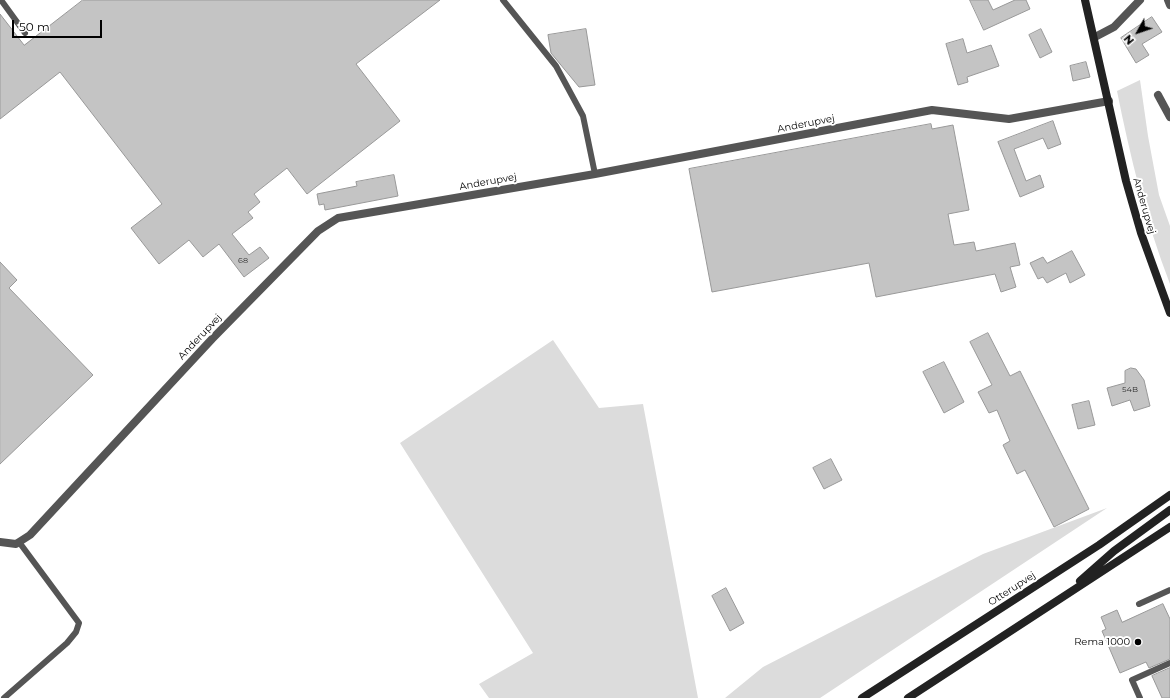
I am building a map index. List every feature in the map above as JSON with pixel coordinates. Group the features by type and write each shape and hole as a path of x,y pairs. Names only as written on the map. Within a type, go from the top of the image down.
{"main road":[{"name":"Anderupvej","path":"1085,0 1095,37 1126,181 1141,233 1170,313"},
{"name":"Otterupvej","path":"862,698 1099,545 1170,495"},
{"path":"1062,598 1114,551 1170,510"},
{"path":"908,698 1170,526"}],"street":[{"path":"1095,37 1114,27 1140,0"},
{"path":"1168,0 1170,5"},
{"path":"1158,95 1170,117"},
{"name":"Anderupvej","path":"19,542 30,535 212,339 302,247 323,228 338,218 595,174 932,110 1009,119 1109,101"},
{"path":"0,542 16,544 19,542"}],"lane":[{"path":"1,0 25,33"},
{"path":"503,0 556,66 583,116 595,174"},
{"path":"4,698 67,644 76,632 79,623 19,542"},
{"path":"1139,604 1170,590"},
{"path":"1140,698 1132,680 1170,663"}],"shaded area":[{"path":"1140,80 1148,136 1159,195 1170,226 1170,284 1153,237 1139,189 1117,91"},
{"path":"553,340 599,408 643,404 698,698 489,698 479,684 533,653 400,443"},
{"path":"1107,508 820,698 725,698 763,667 983,554"}],"building":[{"path":"83,0 440,0 356,64 400,121 307,194 287,168 254,194 260,202 248,212 253,218 232,234 249,255 260,247 269,258 244,277 219,244 203,257 189,240 159,264 131,228 162,204 60,72 0,119 0,14 24,45"},
{"path":"970,0 988,0 993,10 1015,0 1026,0 1030,9 984,30"},
{"path":"1152,17 1162,32 1142,44 1149,55 1136,63 1121,38"},
{"path":"586,29 595,85 579,87 551,53 548,35"},
{"path":"1041,29 1052,52 1040,58 1029,35"},
{"path":"963,39 967,53 991,45 999,66 967,77 968,82 958,85 946,44"},
{"path":"1086,62 1090,77 1073,81 1070,66"},
{"path":"1053,121 1061,144 1048,149 1043,138 1014,149 1026,181 1040,175 1044,187 1020,197 998,142"},
{"path":"931,124 932,129 953,125 969,210 948,214 954,245 974,242 976,251 1015,243 1020,265 1010,267 1016,287 1001,292 995,274 876,297 869,263 712,292 689,169"},
{"path":"394,175 398,196 325,210 324,204 319,205 317,194 357,186 356,182"},
{"path":"1072,251 1085,275 1070,283 1066,273 1047,283 1043,277 1038,279 1030,263 1043,257 1047,263"},
{"path":"0,262 17,280 9,288 93,375 0,464"},
{"path":"988,333 1010,376 1020,371 1089,509 1054,527 1025,470 1017,474 1003,445 1010,441 997,410 989,413 978,392 992,385 970,342"},
{"path":"944,362 964,402 944,413 923,372"},
{"path":"1131,368 1136,369 1144,380 1150,406 1134,411 1130,400 1112,406 1107,388 1125,383 1125,371"},
{"path":"1089,401 1095,425 1078,429 1072,405"},
{"path":"831,459 842,480 824,489 813,468"},
{"path":"726,588 744,623 730,631 712,596"},
{"name":"Rema 1000","path":"1163,604 1170,619 1170,659 1149,668 1146,662 1120,673 1102,631 1106,629 1101,617 1117,610 1122,622"},
{"path":"1170,668 1170,698 1162,698 1152,676"}],"place":[{"name":"Rema 1000","path":"1138,642"}]}
